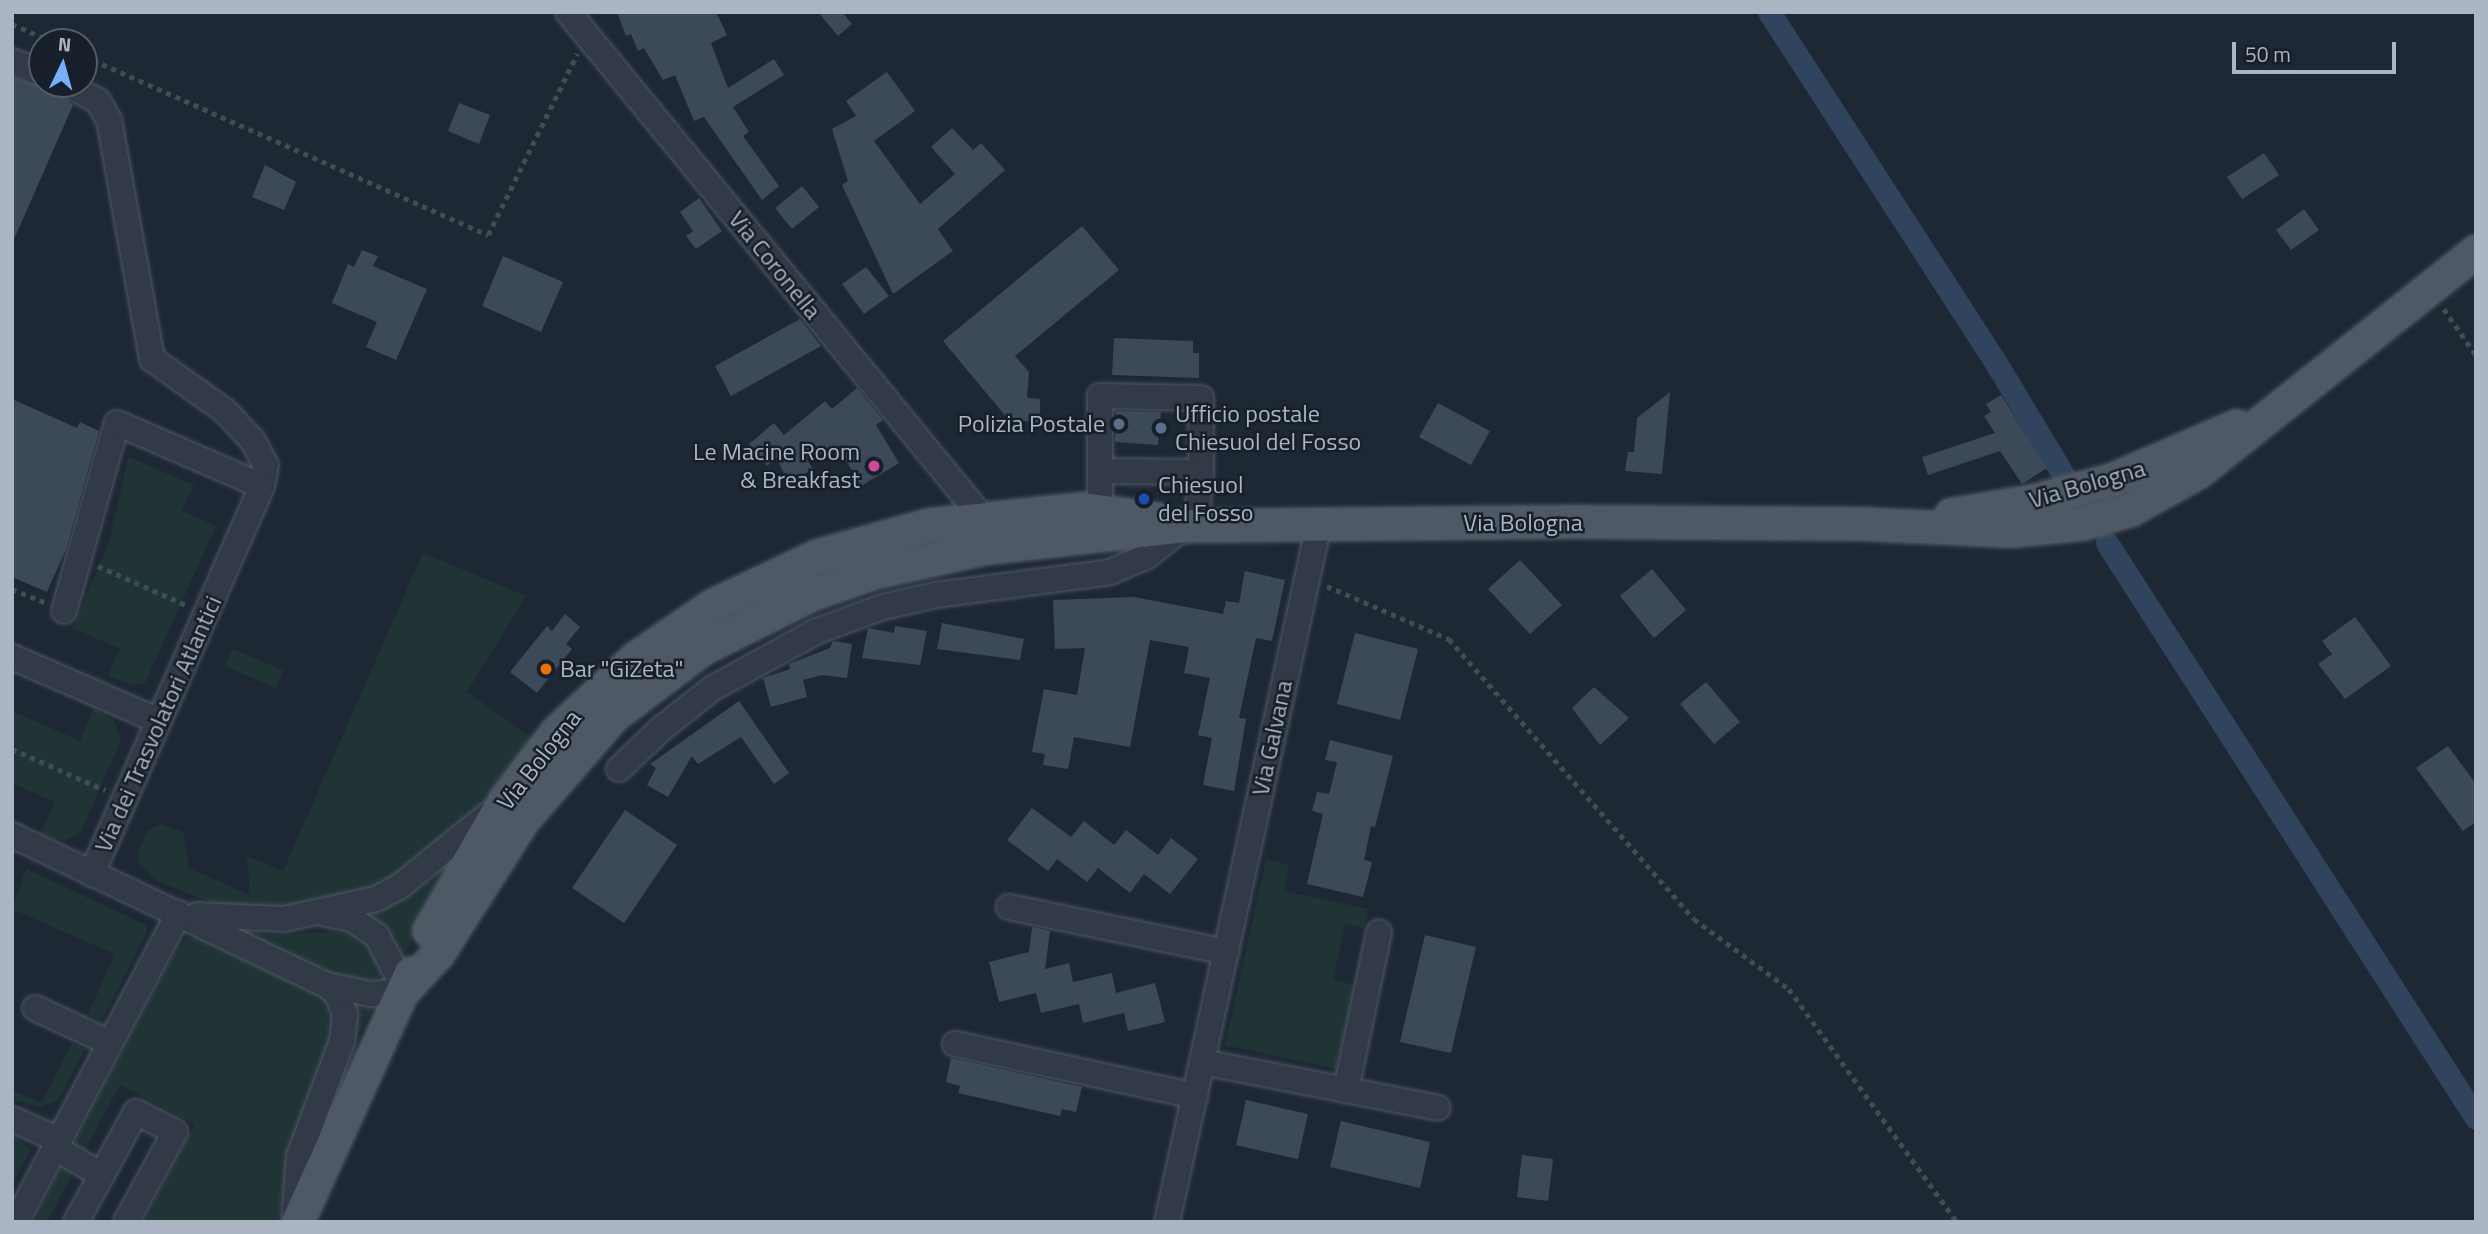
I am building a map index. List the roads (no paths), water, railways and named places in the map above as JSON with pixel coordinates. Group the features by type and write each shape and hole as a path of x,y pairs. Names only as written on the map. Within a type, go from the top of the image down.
{"main road":[{"name":"Via Bologna","path":"296,1222 405,990 422,944 505,800 587,700 651,646 712,606 786,569 855,544 982,517 1090,518 1190,526 1861,524 1980,511 2085,488 2155,464 2229,428 2262,418 2476,252"},
{"path":"982,517 987,548"},
{"name":"Via Bologna","path":"405,990 439,953 552,784 614,716 669,671 745,625 811,595 874,573 987,548 1090,518"}],"street":[{"name":"Via Coronella","path":"568,12 982,517"},
{"path":"64,611 117,423 262,486 263,455 240,425 152,359 109,120 98,101 92,98"},
{"path":"619,769 713,688 817,631 883,607 936,595 1089,576 1146,557 1190,526 1200,472 1201,398 1100,396 1100,471 1090,518 1089,576"},
{"path":"1100,471 1200,472"},
{"name":"Via dei Trasvolatori Atlantici","path":"262,486 92,874 326,985 371,994 405,990 377,936 366,926 340,916 301,916"},
{"name":"Via Galvana","path":"1167,1222 1318,524"},
{"path":"12,651 49,671"},
{"path":"12,657 159,721"},
{"name":"Via dei Trasvolatori Atlantici","path":"179,913 256,920 341,909 400,886 505,800"},
{"path":"12,835 23,847 92,874"},
{"path":"1009,906 1226,952"},
{"path":"16,1222 179,913"},
{"path":"1346,1090 1379,932"},
{"path":"296,1222 299,1156 319,1110 345,1022 342,1003 326,985"},
{"path":"35,1008 110,1043"},
{"path":"955,1044 1195,1096"},
{"path":"1202,1062 1438,1108"},
{"path":"76,1222 136,1112 175,1132 126,1222"},
{"path":"12,1119 57,1144 102,1175"}],"waterway":[{"path":"1769,12 1993,358 2065,478"},
{"path":"2107,543 2476,1118"}],"place":[{"name":"Polizia Postale","path":"1119,424"},
{"name":"Ufficio postale Chiesuol del Fosso","path":"1161,428"},
{"name":"Le Macine Room & Breakfast","path":"874,466"},
{"name":"Chiesuol del Fosso","path":"1144,499"},
{"name":"Bar \"GiZeta\"","path":"546,669"}]}
